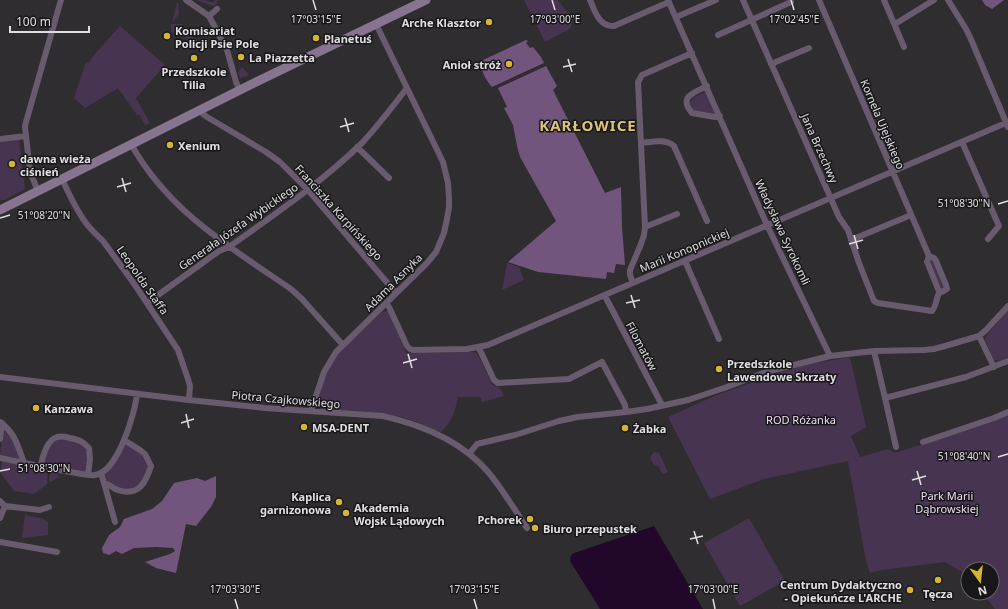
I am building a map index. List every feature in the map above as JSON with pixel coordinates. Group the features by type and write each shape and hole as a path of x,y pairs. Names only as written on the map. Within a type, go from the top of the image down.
{"street":[{"path":"38,191 30,172 26,122 60,0"},
{"path":"186,0 209,16 227,50 240,91"},
{"path":"0,210 376,24 410,3 426,0"},
{"path":"590,0 599,20 603,24 610,26 614,26 669,1"},
{"path":"676,17 716,0"},
{"name":"Jana Brzechwy","path":"743,0 839,217 848,230 872,298 875,302 932,311 940,291"},
{"name":"Kornela Ujejskiego","path":"819,0 929,256 928,264 938,288 942,292 947,289 946,285 936,261 934,258 929,256"},
{"path":"884,0 904,47"},
{"path":"894,24 934,0"},
{"path":"948,0 970,37 1008,124"},
{"name":"Władysława Syrokomli","path":"669,1 767,225 830,356"},
{"path":"718,35 791,2"},
{"path":"209,16 217,9"},
{"name":"Adama Asnyka","path":"311,411 324,372 336,352 427,264 436,252 444,233 447,219 449,198 448,183 443,162 376,24"},
{"path":"771,64 809,48"},
{"path":"633,283 630,276 630,270 641,244 645,227 638,82 642,75 692,53"},
{"path":"706,86 687,98 689,110 692,113 715,118 720,116"},
{"name":"Generała Józefa Wybickiego","path":"147,303 308,190 357,147 380,122 406,88"},
{"name":"Franciszka Karpińskiego","path":"201,110 203,114 280,162 308,190 396,293"},
{"name":"Marii Konopnickiej","path":"386,303 390,306 407,346 413,350 467,349 490,345 767,225 1008,124"},
{"path":"0,140 26,136"},
{"path":"640,143 671,142 708,221"},
{"path":"962,142 999,226 988,239"},
{"path":"131,144 150,173 165,192 181,208 214,237 230,246 291,289 302,299 343,345"},
{"path":"357,147 389,178"},
{"name":"Leopolda Staffa","path":"62,180 86,224 93,233 103,241 178,350 190,386 189,400"},
{"path":"645,227 677,214"},
{"path":"851,240 911,215"},
{"path":"684,261 719,339"},
{"name":"Filomatów","path":"605,296 662,405"},
{"path":"469,454 477,444 578,417 647,409 688,400 766,372 830,356 874,351 934,349 960,342 979,336 1008,306"},
{"path":"979,336 994,367"},
{"path":"479,348 494,380 498,383 569,379 602,362 625,406 626,412"},
{"path":"874,351 896,447"},
{"path":"885,398 966,377 1008,361"},
{"name":"Piotra Czajkowskiego","path":"0,378 265,408 383,416 402,420 425,428 446,438 469,454 489,473 527,528"},
{"path":"0,458 88,475 102,473 110,466 124,440 130,425 137,394"},
{"path":"923,442 1008,412"},
{"path":"0,439 1,422"},
{"path":"1,422 14,436 24,463"},
{"path":"41,466 42,458 47,447 54,438 59,436 82,441 89,448 90,459 88,475"},
{"path":"104,484 107,483 118,490 131,491 142,486 148,476 151,466 145,454 124,440"},
{"path":"102,473 115,522"},
{"path":"0,501 5,506 40,510 49,507"},
{"path":"0,518 5,506"},
{"path":"0,542 56,552"}],"green space":[{"path":"196,0 205,0 213,3 215,0 218,0 216,5 213,6"},
{"path":"524,0 558,0 573,20 570,29 545,42"},
{"path":"177,3 179,14 172,23"},
{"path":"171,24 183,24 174,33 171,32"},
{"path":"120,26 165,65 136,98 150,123 145,125 140,115 137,115 118,88 85,108 74,98 86,62 89,63 93,56"},
{"path":"184,26 191,36 197,40 197,42 176,34"},
{"path":"242,67 249,75 240,78 238,73"},
{"path":"705,92 714,114 694,111 692,109 690,102 694,97"},
{"path":"19,139 25,189 4,200 0,200 0,141"},
{"path":"932,259 934,260 944,288 941,289 929,261"},
{"path":"507,263 519,267 524,280 502,290"},
{"path":"1008,310 1008,357 999,361 994,360 985,339"},
{"path":"387,311 406,353 476,353 492,384 501,389 504,396 482,402 480,397 458,397 452,416 448,424 441,432 398,416 321,409 317,404 322,386 327,372 338,354 382,312"},
{"path":"850,357 866,427 851,436 860,457 888,449 895,453 1008,414 1008,609 995,609 989,601 1000,601 1000,561 960,561 960,571 945,562 882,570 870,573 866,561 848,461 764,479 710,499 668,417 717,395 781,372 815,363"},
{"path":"3,428 11,435 22,460 1,457"},
{"path":"57,439 79,442 86,446 88,453 86,473 45,465 44,461 50,446"},
{"path":"126,444 142,452 148,469 144,482 132,489 118,489 105,479 103,474"},
{"path":"654,452 659,453 668,472 663,474 658,466 654,465 650,458"},
{"path":"4,461 48,469 47,484 34,494 14,491 0,472 2,462"},
{"path":"50,470 57,473 59,477 51,482 49,481"},
{"path":"25,515 43,519 48,522 48,535 22,538"},
{"path":"749,518 785,581 740,606 704,543"}],"shaded area":[{"path":"982,0 1004,0 992,9 985,5"},
{"path":"526,40 528,41 526,43 530,48 533,47 544,63 492,87 483,74 481,62"},
{"path":"546,66 557,86 553,90 605,193 621,187 625,265 616,264 614,273 607,272 606,279 538,272 508,262 556,221 520,157 513,125 504,108 507,107 498,88"},
{"path":"216,476 216,497 211,507 196,526 186,524 176,573 156,568 145,562 170,554 175,551 173,548 134,548 122,554 116,551 109,555 103,553 102,548 109,535 120,527 124,519 152,509 162,501 174,483 197,478 205,481"},
{"path":"654,526 703,609 600,609 570,561 571,555"}],"place":[{"name":"Arche Klasztor","path":"489,22"},
{"name":"Komisariat Policji Psie Pole","path":"167,36"},
{"name":"Planetuś","path":"316,38"},
{"name":"La Piazzetta","path":"241,57"},
{"name":"Przedszkole Tilia","path":"194,58"},
{"name":"Anioł stróż","path":"509,64"},
{"name":"Xenium","path":"170,145"},
{"name":"dawna wieża ciśnień","path":"12,164"},
{"name":"Przedszkole Lawendowe Skrzaty","path":"719,369"},
{"name":"Kanzawa","path":"36,408"},
{"name":"MSA-DENT","path":"304,427"},
{"name":"Żabka","path":"625,428"},
{"name":"Kaplica garnizonowa","path":"339,502"},
{"name":"Akademia Wojsk Lądowych","path":"346,513"},
{"name":"Pchorek","path":"530,519"},
{"name":"Biuro przepustek","path":"535,528"},
{"name":"Tęcza","path":"938,580"},
{"name":"Centrum Dydaktyczno - Opiekuńcze L'ARCHE","path":"910,590"}],"district":[{"name":"KARŁOWICE","path":"588,125"}],"park label":[{"name":"ROD Różanka","path":"801,419"},
{"name":"Park Marii Dąbrowskiej","path":"947,501"}]}
